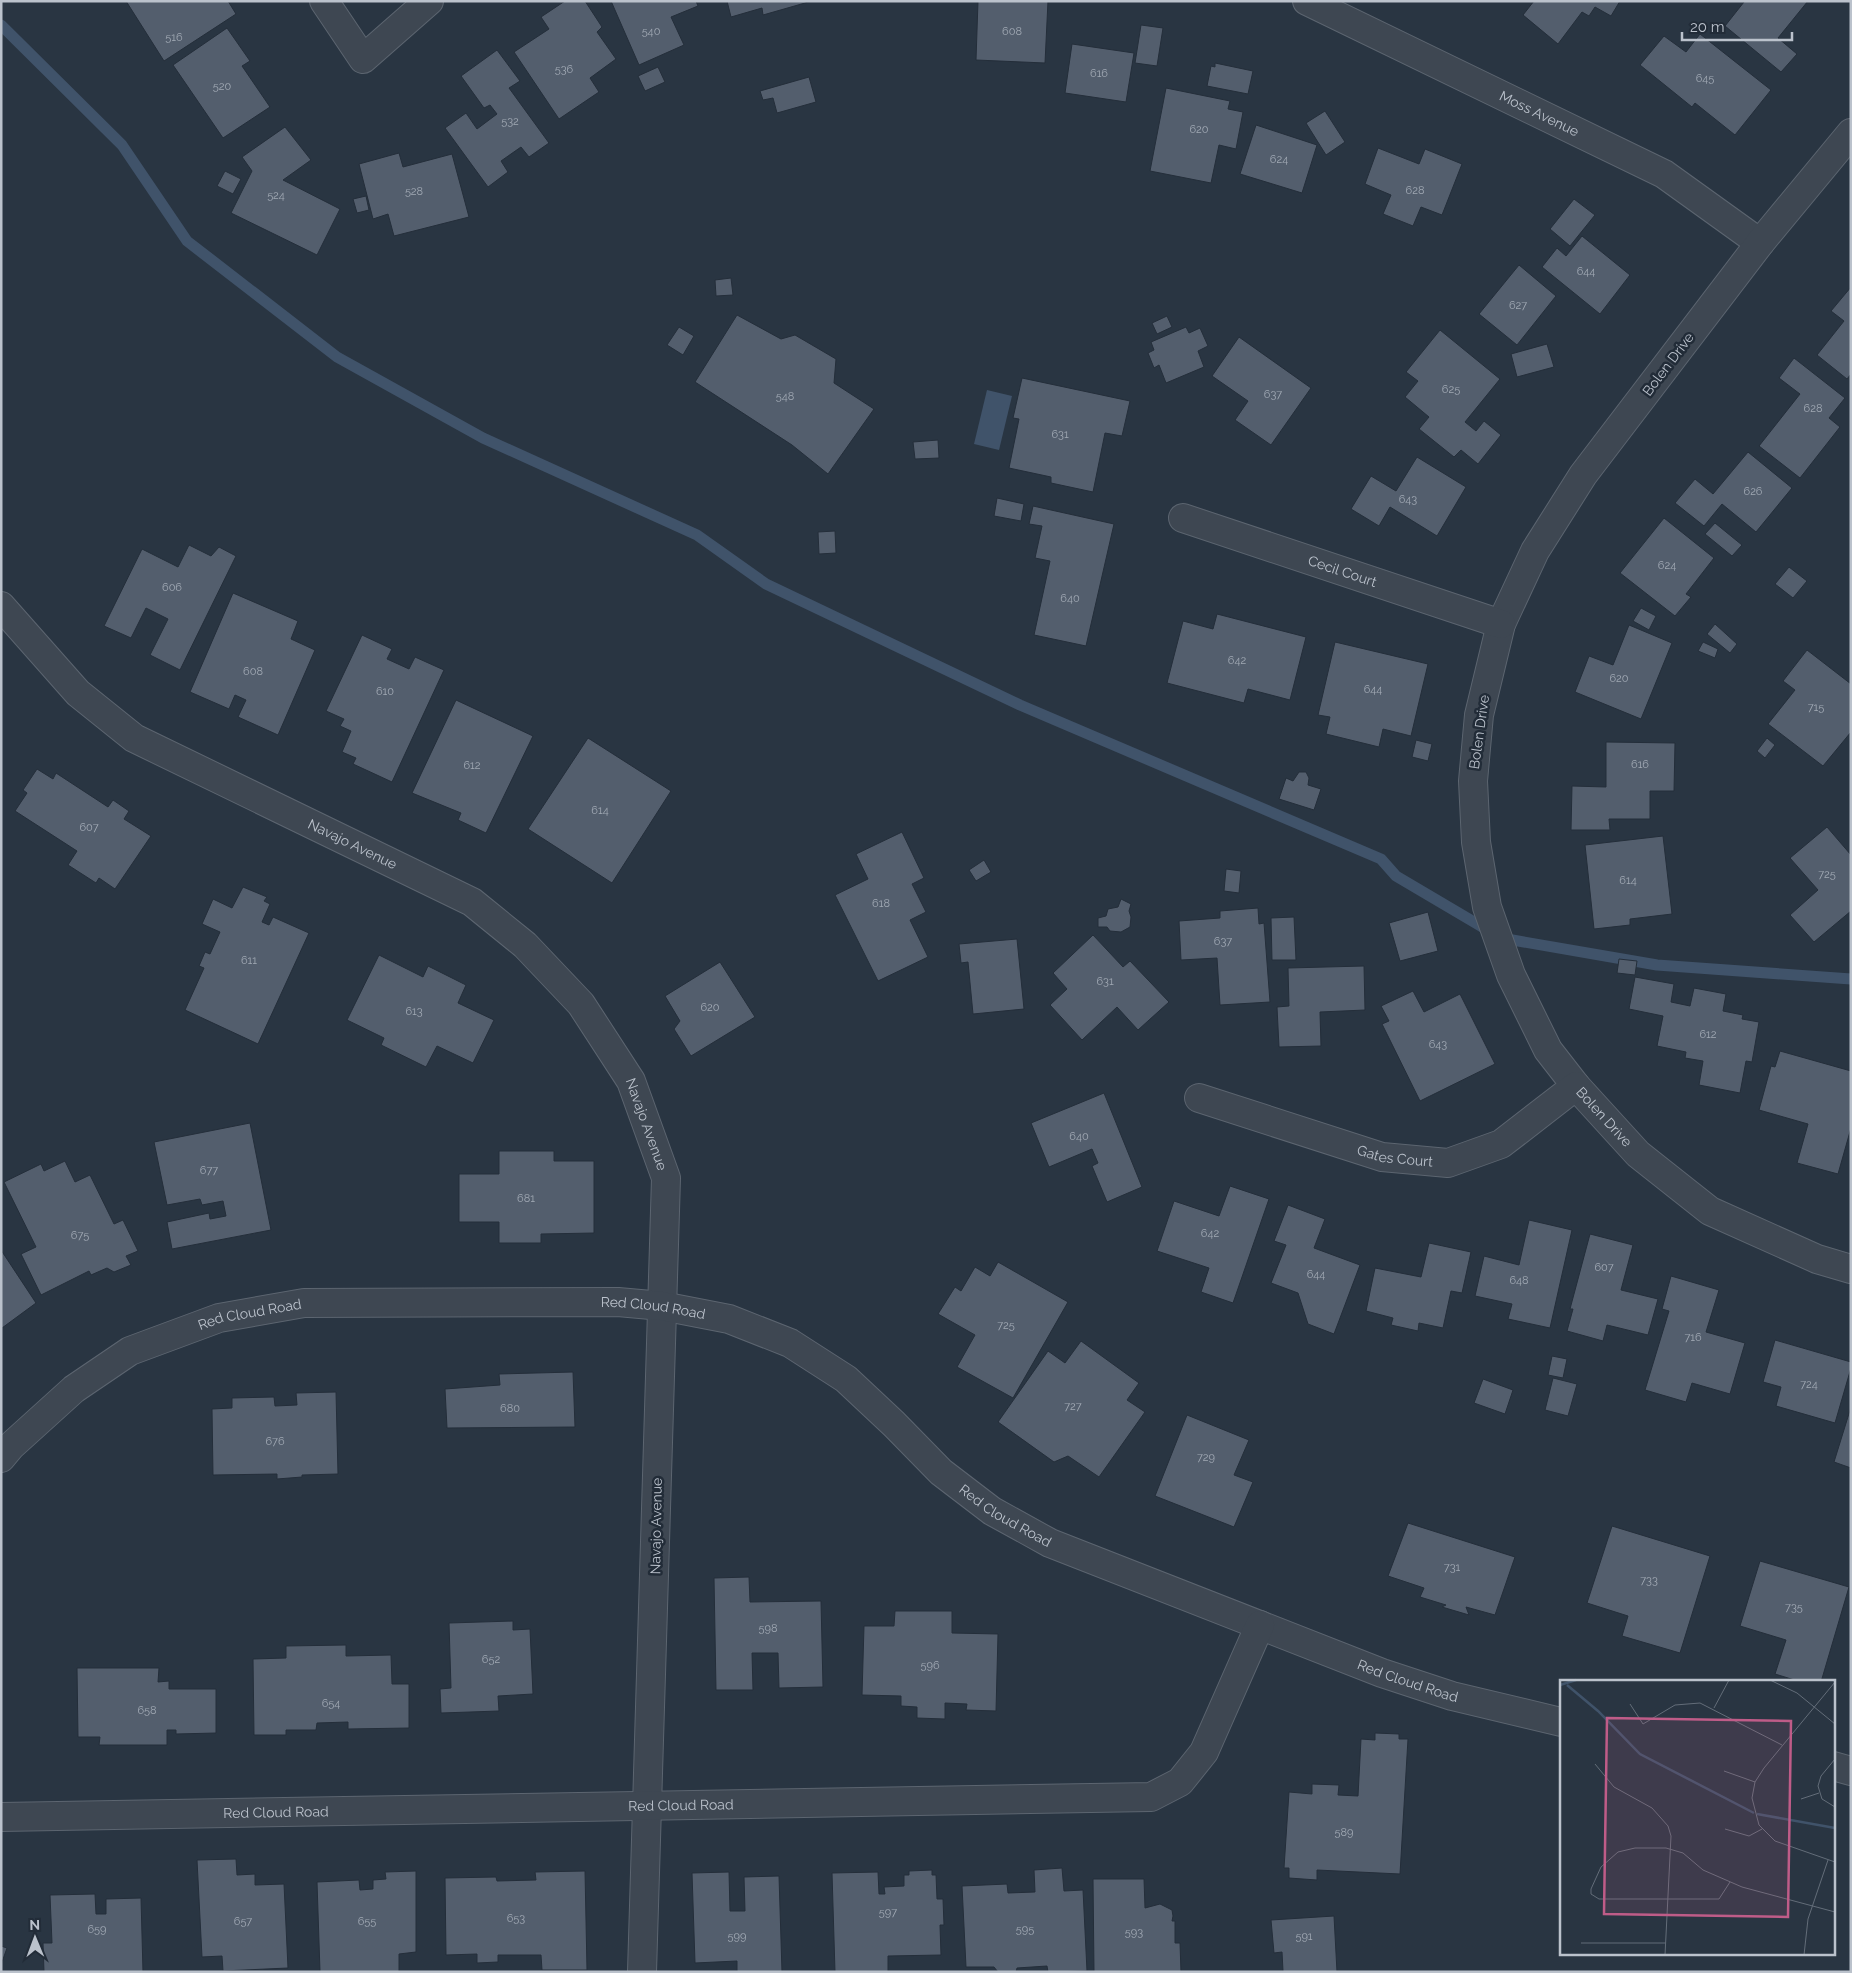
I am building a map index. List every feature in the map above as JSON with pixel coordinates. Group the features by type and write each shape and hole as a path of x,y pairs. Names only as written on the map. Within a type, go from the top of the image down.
{"street":[{"path":"324,1 363,59 429,1"},
{"name":"Moss Avenue","path":"1307,1 1664,174 1760,243"},
{"name":"Bolen Drive","path":"1851,133 1760,243 1583,475 1535,552 1501,624 1479,715 1472,780 1476,842 1487,907 1512,975 1548,1050 1576,1086 1638,1154 1710,1211 1817,1259 1851,1269"},
{"name":"Cecil Court","path":"1183,518 1501,624"},
{"name":"Navajo Avenue","path":"1,606 78,693 134,738 472,902 525,945 581,1004 631,1081 666,1178 649,1805 642,1972"},
{"name":"Gates Court","path":"1199,1098 1382,1157 1448,1163 1501,1144 1576,1086"},
{"name":"Red Cloud Road","path":"1,1458 11,1446 74,1389 130,1351 219,1318 304,1303 618,1302 662,1306 729,1319 790,1343 846,1378 941,1472 992,1511 1050,1543 1382,1672 1452,1696 1560,1722"},
{"name":"Red Cloud Road","path":"1,1817 1151,1797 1180,1782 1204,1752 1260,1625"},
{"path":"1834,1766 1851,1771"}],"water":[{"path":"987,390 1012,396 999,450 974,444"}],"building":[{"path":"126,1 228,1 236,14 164,61"},
{"path":"565,1 585,1 602,27 597,32 616,59 590,78 599,92 559,119 514,52 549,29 541,17"},
{"path":"611,1 696,1 698,6 671,17 684,45 639,65"},
{"path":"727,1 812,1 763,15 762,8 731,17"},
{"path":"978,1 1048,1 1045,63 976,60"},
{"path":"1534,1 1620,1 1611,16 1595,7 1589,16 1582,12 1558,44 1523,15"},
{"path":"1742,1 1808,1 1778,38 1797,54 1781,72 1725,26 1744,2"},
{"path":"1141,25 1163,28 1157,66 1135,63"},
{"path":"227,28 250,61 242,66 270,107 223,138 173,65"},
{"path":"1700,34 1771,90 1735,135 1695,103 1692,107 1640,65 1664,36 1686,52"},
{"path":"1072,44 1134,53 1126,102 1065,93"},
{"path":"497,50 520,81 509,88 549,143 529,157 521,147 501,161 508,172 488,187 445,128 466,113 477,129 497,114 490,105 484,108 461,76"},
{"path":"1215,63 1253,71 1248,94 1207,86 1211,66 1215,67"},
{"path":"658,67 665,82 645,91 638,76"},
{"path":"809,77 816,102 777,113 773,98 763,100 760,91"},
{"path":"1166,88 1230,101 1228,109 1243,112 1236,149 1219,145 1211,183 1150,171"},
{"path":"1325,111 1345,142 1326,155 1306,123"},
{"path":"1256,125 1317,145 1302,193 1240,174"},
{"path":"285,127 311,160 283,180 340,209 317,255 231,213 252,171 242,157"},
{"path":"1378,148 1419,164 1425,149 1462,164 1442,215 1421,207 1413,226 1383,214 1391,195 1365,184"},
{"path":"399,153 403,167 452,154 469,217 394,236 388,214 373,219 359,164"},
{"path":"225,171 241,179 233,194 217,186"},
{"path":"366,196 369,210 357,213 353,199"},
{"path":"1574,199 1595,215 1570,246 1550,229"},
{"path":"1582,236 1630,275 1600,314 1542,267 1557,248 1566,256"},
{"path":"1519,265 1556,296 1517,345 1479,314"},
{"path":"731,278 733,295 716,296 715,280"},
{"path":"1851,287 1851,374 1847,379 1817,355 1844,321 1831,311"},
{"path":"737,315 781,339 795,335 836,359 834,383 874,409 828,474 792,445 695,382"},
{"path":"1167,316 1172,327 1157,334 1152,323"},
{"path":"679,327 694,336 683,355 667,345"},
{"path":"1186,327 1189,333 1200,328 1208,346 1198,351 1204,367 1166,383 1159,365 1154,368 1148,353 1154,350 1151,342"},
{"path":"1440,330 1500,379 1465,422 1476,431 1484,421 1501,435 1478,464 1461,450 1454,457 1419,429 1429,417 1405,397 1418,381 1406,372"},
{"path":"1239,337 1311,388 1271,445 1235,420 1248,401 1212,376"},
{"path":"1547,344 1554,367 1517,377 1511,354"},
{"path":"1794,358 1845,398 1829,418 1840,427 1800,478 1759,446 1800,394 1779,378"},
{"path":"1022,378 1130,401 1122,436 1105,433 1093,492 1051,483 1051,477 1009,468 1019,419 1013,418"},
{"path":"938,440 939,458 915,459 913,442"},
{"path":"1748,452 1792,488 1756,532 1722,504 1704,526 1675,503 1695,479 1713,494"},
{"path":"1417,457 1466,487 1437,536 1390,507 1379,526 1351,509 1371,476 1396,491"},
{"path":"997,498 1024,504 1021,521 994,516"},
{"path":"1033,506 1114,524 1086,646 1034,635 1050,561 1035,558 1042,526 1029,524"},
{"path":"1664,518 1714,558 1686,594 1691,597 1675,616 1620,573"},
{"path":"1715,523 1742,545 1732,556 1705,534"},
{"path":"835,531 836,553 819,554 818,532"},
{"path":"189,545 211,556 219,547 236,556 180,670 150,655 168,619 146,608 131,638 104,626 142,549 178,567"},
{"path":"1789,567 1807,581 1793,598 1775,584"},
{"path":"233,593 298,621 291,639 315,650 278,735 238,717 246,700 235,695 229,709 190,692"},
{"path":"1641,608 1656,616 1649,630 1633,621"},
{"path":"1217,614 1306,637 1290,700 1248,689 1244,703 1167,683 1183,621 1213,629"},
{"path":"1715,624 1737,644 1730,653 1707,634"},
{"path":"1629,625 1672,643 1641,719 1575,692 1589,656 1613,665"},
{"path":"362,635 392,649 387,659 409,669 415,657 444,670 392,782 353,764 356,758 342,752 351,731 340,726 344,719 326,711"},
{"path":"1335,642 1428,664 1411,736 1383,729 1379,747 1326,734 1330,717 1318,715"},
{"path":"1703,642 1718,649 1715,658 1698,651"},
{"path":"1807,650 1851,684 1851,732 1823,766 1768,724 1795,690 1783,681"},
{"path":"456,700 533,736 486,833 458,820 461,813 412,793"},
{"path":"588,738 671,791 612,883 528,829"},
{"path":"1767,738 1775,745 1765,758 1757,751"},
{"path":"1416,740 1432,744 1428,761 1412,757"},
{"path":"1606,742 1675,743 1674,791 1650,791 1650,819 1609,819 1610,830 1571,830 1572,786 1606,787"},
{"path":"37,769 53,779 56,773 108,807 113,800 129,811 124,819 151,836 115,889 99,878 96,883 68,865 77,851 15,811 27,793 23,790"},
{"path":"1299,772 1306,772 1309,778 1308,785 1321,789 1314,810 1279,799 1286,778 1293,781"},
{"path":"1827,827 1851,855 1851,911 1814,942 1790,915 1818,890 1790,858"},
{"path":"902,832 924,878 912,884 926,912 910,920 928,957 878,981 835,895 868,879 856,854"},
{"path":"1663,836 1672,914 1630,919 1630,925 1594,929 1585,845"},
{"path":"984,860 991,872 976,881 969,870"},
{"path":"1226,869 1241,871 1239,893 1224,891"},
{"path":"243,887 267,897 264,901 270,904 262,922 269,925 273,917 309,933 258,1044 185,1010 204,968 199,966 205,952 210,954 220,932 202,924 213,899 232,908"},
{"path":"1121,899 1131,904 1129,911 1131,917 1130,927 1121,932 1110,931 1107,927 1098,927 1098,918 1106,916 1108,909 1118,907"},
{"path":"1258,908 1259,924 1264,923 1270,1002 1220,1005 1217,958 1181,960 1179,921 1220,918 1220,911"},
{"path":"1428,912 1438,951 1400,961 1389,923"},
{"path":"1294,917 1296,960 1272,960 1271,918"},
{"path":"1093,935 1123,967 1130,961 1169,1002 1138,1030 1117,1007 1082,1040 1050,1005 1067,989 1053,973"},
{"path":"1017,939 1024,1009 973,1014 968,962 961,963 959,944"},
{"path":"379,955 423,977 428,966 466,985 458,1003 494,1020 473,1063 437,1046 426,1067 381,1045 384,1038 347,1020"},
{"path":"1619,959 1637,961 1635,975 1617,973"},
{"path":"720,962 755,1017 691,1056 674,1029 680,1021 665,996"},
{"path":"1364,966 1365,1010 1320,1012 1321,1046 1279,1047 1277,1007 1289,1006 1288,968"},
{"path":"1635,977 1674,984 1671,1002 1690,1006 1694,988 1726,994 1723,1011 1743,1015 1742,1019 1759,1022 1752,1062 1746,1061 1740,1093 1699,1085 1703,1061 1685,1058 1686,1052 1657,1046 1663,1016 1629,1009"},
{"path":"1413,991 1424,1012 1460,994 1495,1064 1420,1101 1382,1024 1389,1021 1381,1006"},
{"path":"1780,1051 1851,1071 1851,1128 1838,1174 1797,1163 1808,1124 1759,1110 1771,1066 1775,1067"},
{"path":"1104,1093 1142,1187 1107,1202 1092,1166 1098,1163 1092,1149 1049,1167 1031,1123"},
{"path":"250,1123 271,1230 172,1249 167,1222 209,1213 210,1219 226,1216 223,1201 202,1205 200,1199 167,1205 154,1142"},
{"path":"499,1151 554,1151 554,1161 594,1161 594,1233 541,1234 541,1243 499,1243 499,1222 459,1222 459,1174 499,1174"},
{"path":"65,1161 75,1182 90,1175 114,1224 123,1220 138,1251 126,1256 131,1265 114,1272 107,1268 91,1275 89,1271 41,1295 21,1254 36,1247 4,1182 41,1164 44,1171"},
{"path":"1230,1186 1269,1199 1233,1303 1201,1292 1209,1268 1157,1251 1174,1201 1219,1216"},
{"path":"1288,1205 1325,1219 1314,1248 1360,1265 1334,1334 1308,1324 1298,1293 1271,1283 1286,1245 1274,1241"},
{"path":"1529,1220 1572,1230 1550,1328 1508,1319 1512,1304 1475,1296 1484,1256 1519,1265"},
{"path":"1590,1234 1633,1245 1621,1290 1658,1299 1648,1335 1607,1325 1603,1341 1567,1331 1573,1309 1570,1309"},
{"path":"1429,1243 1471,1252 1462,1293 1451,1291 1443,1328 1419,1323 1418,1331 1391,1325 1393,1318 1366,1311 1375,1268 1421,1277"},
{"path":"1,1250 36,1303 2,1328 1,1328"},
{"path":"998,1262 1068,1302 1013,1398 957,1367 975,1335 938,1314 955,1287 961,1291 975,1267 990,1276"},
{"path":"1671,1276 1719,1290 1706,1332 1745,1343 1730,1394 1692,1383 1686,1402 1645,1390 1669,1311 1662,1309"},
{"path":"1775,1340 1851,1362 1851,1368 1835,1423 1776,1406 1781,1387 1763,1382"},
{"path":"1081,1341 1139,1383 1127,1400 1145,1412 1099,1477 1068,1456 1054,1462 998,1422 1048,1351 1065,1363"},
{"path":"1552,1356 1567,1359 1563,1378 1548,1375"},
{"path":"573,1372 575,1427 447,1428 445,1389 500,1385 499,1374"},
{"path":"1553,1378 1577,1384 1568,1416 1545,1410"},
{"path":"1483,1379 1513,1390 1505,1414 1474,1403"},
{"path":"336,1392 338,1474 302,1475 302,1477 277,1479 277,1474 213,1475 212,1409 232,1408 232,1398 274,1397 275,1406 297,1405 296,1393"},
{"path":"1851,1407 1851,1468 1834,1462"},
{"path":"1187,1415 1249,1440 1234,1475 1253,1482 1234,1527 1155,1496"},
{"path":"1408,1523 1515,1557 1495,1615 1466,1607 1469,1615 1442,1607 1446,1605 1420,1597 1424,1588 1388,1576"},
{"path":"1612,1526 1710,1556 1680,1653 1622,1636 1628,1616 1587,1603"},
{"path":"1760,1561 1849,1587 1822,1680 1794,1680 1775,1674 1786,1640 1740,1626"},
{"path":"749,1577 750,1602 821,1601 823,1687 779,1688 778,1653 752,1653 753,1690 716,1690 714,1578"},
{"path":"895,1611 952,1611 952,1633 998,1634 996,1711 966,1710 967,1704 945,1703 945,1719 917,1718 917,1707 901,1706 901,1696 862,1695 864,1626 894,1626"},
{"path":"513,1621 513,1630 530,1629 533,1694 498,1696 499,1711 441,1713 440,1689 451,1688 449,1623"},
{"path":"346,1645 346,1656 391,1655 392,1684 409,1684 409,1728 348,1729 348,1722 317,1723 316,1730 286,1730 286,1735 254,1735 253,1659 286,1658 286,1646"},
{"path":"77,1668 159,1668 158,1682 169,1681 169,1689 216,1689 216,1733 176,1734 176,1730 167,1730 167,1745 99,1745 100,1737 78,1737"},
{"path":"1375,1733 1399,1734 1399,1739 1408,1739 1400,1874 1317,1870 1317,1880 1289,1878 1289,1868 1284,1868 1289,1792 1312,1794 1312,1784 1339,1785 1338,1795 1358,1796 1361,1739 1375,1740"},
{"path":"236,1859 237,1875 255,1874 255,1885 284,1884 288,1968 223,1971 222,1956 202,1957 197,1860"},
{"path":"1062,1868 1064,1891 1083,1890 1087,1971 1048,1972 1047,1966 1017,1968 1016,1972 998,1972 994,1967 966,1967 962,1886 1007,1884 1008,1893 1035,1892 1034,1870"},
{"path":"932,1870 932,1875 936,1875 937,1899 943,1899 944,1925 940,1925 941,1955 888,1956 888,1972 835,1972 832,1873 878,1872 879,1894 885,1894 884,1887 904,1886 904,1875 909,1875 909,1871"},
{"path":"416,1871 416,1952 399,1954 399,1972 320,1972 317,1882 359,1880 360,1890 373,1889 373,1880 386,1879 385,1872"},
{"path":"585,1871 587,1970 542,1970 541,1955 498,1955 498,1962 477,1963 477,1954 446,1955 445,1878 496,1877 497,1881 536,1880 535,1872"},
{"path":"729,1872 730,1911 745,1911 744,1877 779,1876 782,1972 737,1972 737,1961 695,1963 692,1873"},
{"path":"1093,1879 1144,1879 1145,1908 1160,1904 1172,1910 1172,1921 1175,1921 1175,1943 1180,1943 1181,1972 1094,1972"},
{"path":"95,1894 96,1914 106,1914 106,1899 141,1898 143,1972 44,1972 43,1943 52,1943 50,1895"},
{"path":"1334,1916 1337,1972 1279,1972 1283,1971 1282,1952 1274,1953 1271,1920"},
{"path":"1,1946 7,1948 1,1965"}],"waterway":[{"path":"1,25 122,145 187,241 337,357 483,438 697,535 766,584 1020,705 1381,859 1396,876 1501,938 1657,965 1851,979"}]}
